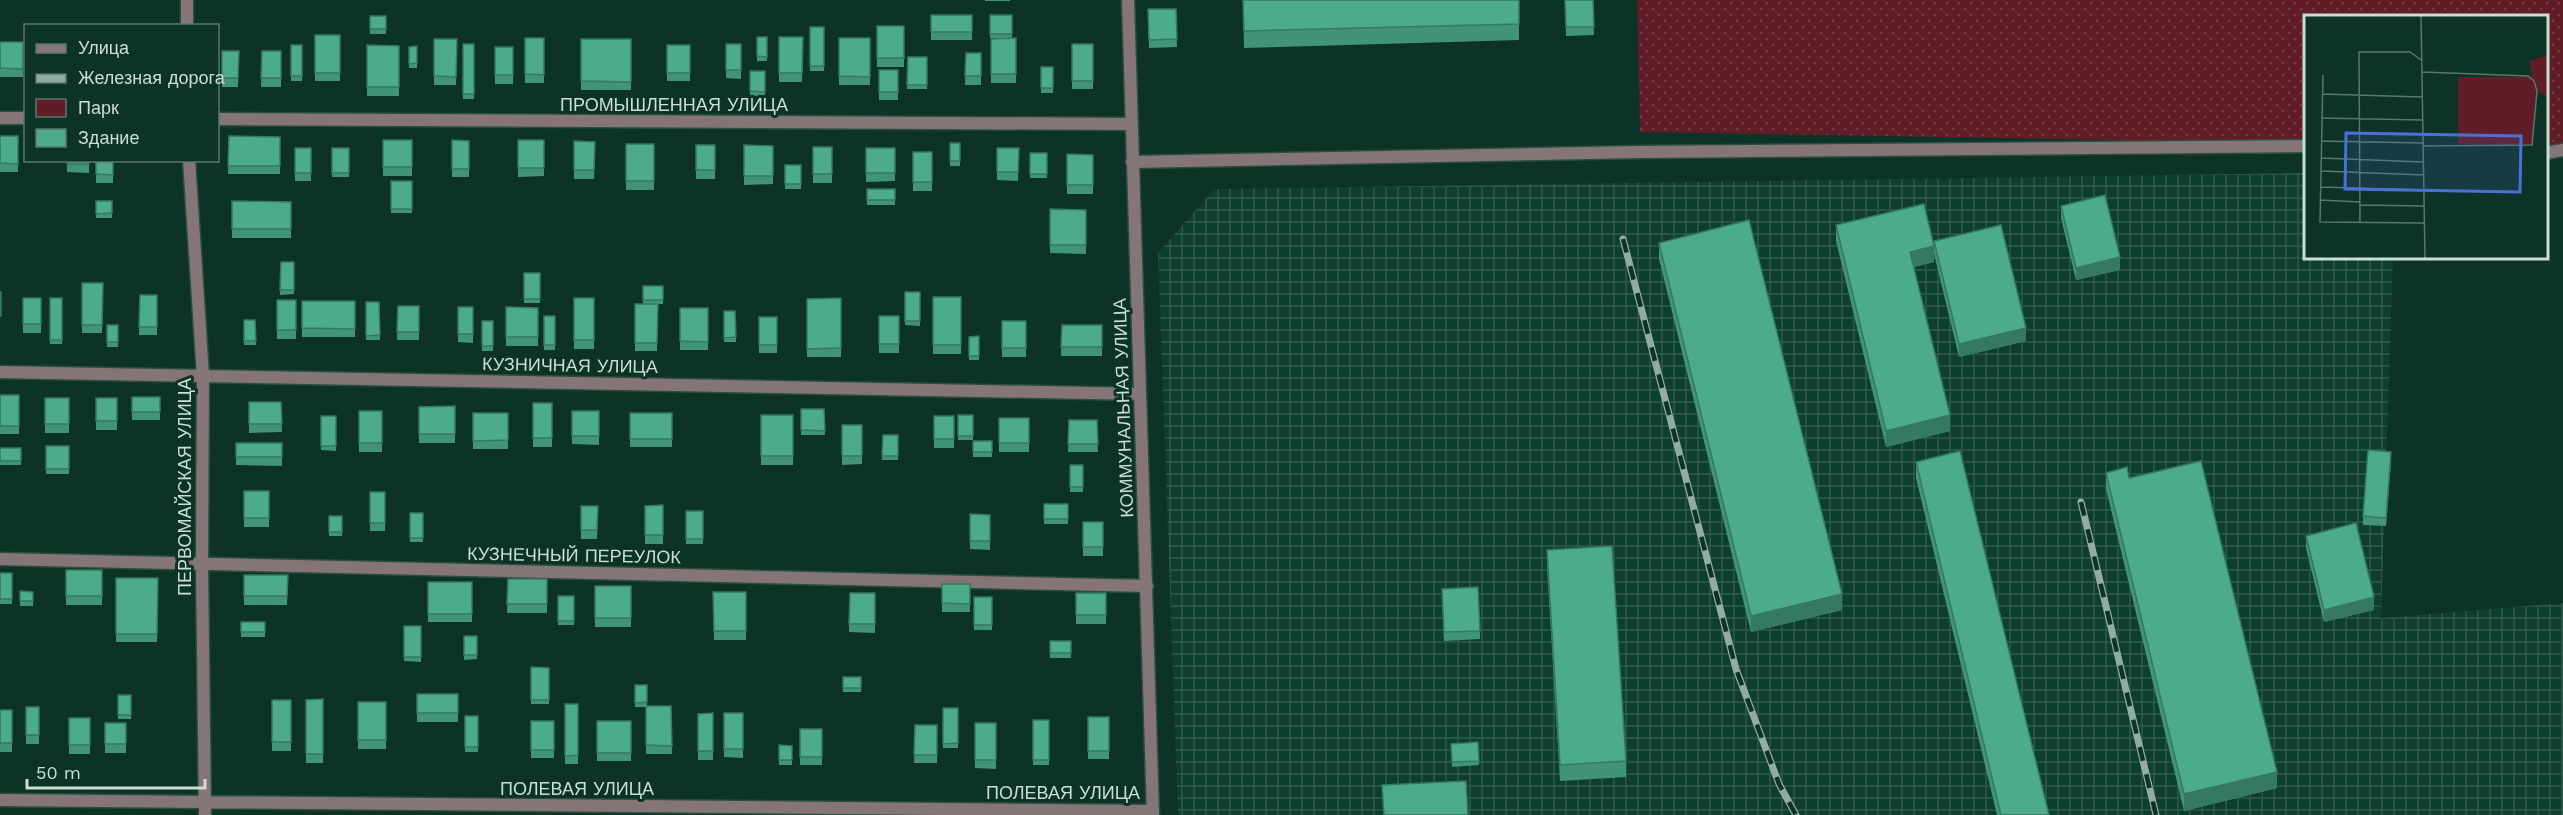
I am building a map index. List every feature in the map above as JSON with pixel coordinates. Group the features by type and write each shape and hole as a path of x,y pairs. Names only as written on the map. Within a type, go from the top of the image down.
{"street":[{"path":"187,0 187,24"},
{"name":"КОММУНАЛЬНАЯ УЛИЦА","path":"1128,0 1153,813"},
{"path":"0,118 24,118"},
{"name":"ПРОМЫШЛЕННАЯ УЛИЦА","path":"219,119 1131,124"},
{"path":"1132,162 1626,152 2304,146"},
{"path":"2548,153 2563,150"},
{"name":"ПЕРВОМАЙСКАЯ УЛИЦА","path":"189,162 203,376 204,809"},
{"name":"КУЗНИЧНАЯ УЛИЦА","path":"0,372 1140,394"},
{"name":"КУЗНЕЧНЫЙ ПЕРЕУЛОК","path":"0,559 1147,586"},
{"name":"ПОЛЕВАЯ УЛИЦА","path":"0,800 204,809 1153,813"}],"shaded area":[{"path":"2304,173 2304,260 2393,260 2381,618 2563,603 2563,815 1178,815 1158,253 1214,189"}],"green space":[{"path":"1637,0 2563,0 2563,150 2548,153 2548,15 2304,15 2304,143 1640,132"}],"building":[{"path":"1243,0 1519,0 1519,24 1244,31"},
{"path":"1565,0 1593,0 1594,27 1566,27"},
{"path":"1148,9 1176,9 1177,39 1149,40"},
{"path":"931,15 972,15 972,32 931,32"},
{"path":"990,15 1012,15 1012,34 990,34"},
{"path":"370,16 386,16 386,29 370,29"},
{"path":"877,26 904,26 904,58 877,58"},
{"path":"810,27 824,27 824,66 810,66"},
{"path":"315,35 340,35 340,73 315,73"},
{"path":"757,37 767,37 767,57 757,56"},
{"path":"779,37 803,37 802,73 779,73"},
{"path":"525,38 544,38 544,75 525,74"},
{"path":"839,38 870,38 870,77 839,76"},
{"path":"1016,38 1016,74 991,74 991,39"},
{"path":"434,39 457,39 456,77 434,76"},
{"path":"581,39 631,39 631,82 581,81"},
{"path":"0,42 23,42 23,69 0,68"},
{"path":"463,44 474,44 474,94 463,94"},
{"path":"726,44 741,44 741,70 726,70"},
{"path":"1072,44 1093,44 1093,81 1072,81"},
{"path":"291,45 302,45 302,76 291,76"},
{"path":"367,45 399,46 399,87 367,87"},
{"path":"667,45 690,45 690,73 667,73"},
{"path":"417,46 417,63 409,64 409,47"},
{"path":"495,47 513,47 513,75 495,75"},
{"path":"222,51 239,51 238,78 222,78"},
{"path":"262,51 281,51 281,78 261,78"},
{"path":"966,53 981,53 981,76 965,76"},
{"path":"908,57 927,57 927,85 907,85"},
{"path":"1041,67 1053,67 1053,88 1041,88"},
{"path":"879,70 898,70 898,92 879,92"},
{"path":"750,71 765,71 765,92 750,91"},
{"path":"0,136 18,136 18,164 0,163"},
{"path":"229,136 280,137 280,166 228,166"},
{"path":"383,140 412,140 412,167 383,167"},
{"path":"452,140 469,141 469,169 452,169"},
{"path":"518,140 544,140 544,168 518,168"},
{"path":"574,141 595,142 594,170 574,170"},
{"path":"950,143 960,143 960,161 950,161"},
{"path":"626,144 654,144 654,181 626,181"},
{"path":"696,145 715,145 715,170 696,170"},
{"path":"744,145 773,146 773,176 744,176"},
{"path":"813,147 832,147 832,174 813,174"},
{"path":"295,148 311,148 311,173 295,173"},
{"path":"332,148 349,148 349,173 332,173"},
{"path":"866,148 895,148 895,173 866,173"},
{"path":"997,148 1019,148 1018,172 997,172"},
{"path":"913,152 932,152 932,182 913,182"},
{"path":"1030,153 1047,153 1047,174 1030,174"},
{"path":"1067,154 1093,155 1093,185 1067,185"},
{"path":"67,162 89,162 89,164 67,164"},
{"path":"96,162 113,162 113,175 96,174"},
{"path":"785,165 801,165 801,184 785,184"},
{"path":"391,181 412,181 412,209 391,209"},
{"path":"867,189 895,189 895,200 867,200"},
{"path":"2105,195 2120,257 2076,268 2061,206"},
{"path":"96,201 112,201 112,213 96,214"},
{"path":"232,201 291,202 291,229 232,229"},
{"path":"1924,204 1934,246 1910,252 1950,415 1886,431 1836,225"},
{"path":"1050,209 1086,210 1086,245 1050,245"},
{"path":"1749,220 1842,594 1751,616 1659,243"},
{"path":"2001,225 2026,328 1959,344 1934,241"},
{"path":"281,262 294,262 294,290 280,290"},
{"path":"524,273 540,273 540,299 524,299"},
{"path":"82,283 103,283 102,325 82,325"},
{"path":"643,286 663,286 663,300 643,300"},
{"path":"1,292 1,316 0,316"},
{"path":"905,292 920,292 920,321 905,321"},
{"path":"140,295 157,295 157,327 139,327"},
{"path":"933,297 961,297 961,345 933,345"},
{"path":"23,298 41,298 41,324 23,324"},
{"path":"50,298 62,298 62,340 50,340"},
{"path":"574,298 594,298 594,340 574,340"},
{"path":"841,298 841,348 807,349 807,299"},
{"path":"277,300 296,300 296,330 277,330"},
{"path":"302,301 355,301 355,329 302,328"},
{"path":"366,302 379,302 380,335 366,336"},
{"path":"635,304 658,304 657,343 635,343"},
{"path":"398,306 419,306 419,332 397,332"},
{"path":"458,307 473,307 473,334 458,334"},
{"path":"506,307 538,308 538,337 506,337"},
{"path":"680,308 708,308 708,342 680,341"},
{"path":"724,311 735,311 736,337 724,338"},
{"path":"544,316 555,316 555,345 544,345"},
{"path":"879,316 899,316 899,344 879,344"},
{"path":"759,317 777,317 777,345 759,345"},
{"path":"244,320 255,320 256,341 244,341"},
{"path":"482,321 493,321 493,346 482,346"},
{"path":"1002,321 1026,321 1026,348 1002,348"},
{"path":"107,325 118,325 118,342 107,342"},
{"path":"1062,325 1102,325 1102,347 1061,347"},
{"path":"979,336 979,356 969,356 969,337"},
{"path":"0,395 19,395 19,426 0,426"},
{"path":"132,397 160,397 160,412 132,412"},
{"path":"45,398 69,398 69,424 45,424"},
{"path":"96,398 117,398 117,421 96,421"},
{"path":"249,402 281,402 282,424 249,424"},
{"path":"533,403 552,403 552,438 533,438"},
{"path":"455,406 455,434 419,434 419,407"},
{"path":"801,409 824,409 825,431 801,430"},
{"path":"359,411 382,411 382,443 359,443"},
{"path":"572,411 599,411 599,436 572,436"},
{"path":"473,413 508,413 508,440 473,441"},
{"path":"630,413 672,413 672,439 630,439"},
{"path":"761,415 793,415 793,456 761,456"},
{"path":"958,415 973,415 973,436 958,436"},
{"path":"321,416 336,416 336,446 321,446"},
{"path":"934,416 954,416 954,439 934,439"},
{"path":"999,418 1029,418 1029,443 999,443"},
{"path":"1069,420 1097,420 1098,444 1068,444"},
{"path":"842,425 862,425 862,456 842,456"},
{"path":"883,435 898,435 898,456 882,456"},
{"path":"973,441 992,441 992,452 973,452"},
{"path":"236,443 282,443 282,457 236,457"},
{"path":"46,446 69,446 69,469 46,469"},
{"path":"0,448 21,448 21,461 0,461"},
{"path":"2368,450 2391,452 2386,518 2363,516"},
{"path":"1960,451 2049,815 2001,815 1916,462"},
{"path":"2201,461 2277,772 2184,794 2106,473 2127,467 2129,478"},
{"path":"1070,465 1083,465 1083,487 1070,487"},
{"path":"244,491 269,491 269,518 244,518"},
{"path":"370,492 385,492 385,523 370,523"},
{"path":"1044,504 1068,504 1068,519 1044,519"},
{"path":"663,505 663,535 645,535 645,506"},
{"path":"581,506 598,506 597,530 581,530"},
{"path":"686,511 703,511 703,539 686,539"},
{"path":"410,513 423,513 423,538 410,538"},
{"path":"970,514 990,515 990,541 970,541"},
{"path":"329,516 342,516 342,532 329,532"},
{"path":"1083,522 1103,522 1103,547 1083,547"},
{"path":"2356,523 2374,597 2324,610 2306,536"},
{"path":"1612,546 1626,761 1560,765 1547,550"},
{"path":"66,570 102,570 102,596 66,596"},
{"path":"0,573 12,573 12,599 0,599"},
{"path":"244,575 288,575 287,596 244,596"},
{"path":"116,578 158,578 157,634 116,634"},
{"path":"508,579 547,579 547,604 507,604"},
{"path":"428,582 472,582 472,614 428,614"},
{"path":"942,584 970,584 970,604 942,603"},
{"path":"595,586 631,586 631,618 595,618"},
{"path":"1478,587 1480,631 1444,632 1442,589"},
{"path":"20,591 33,592 33,601 20,601"},
{"path":"713,592 746,592 746,631 714,631"},
{"path":"850,593 875,593 875,624 849,624"},
{"path":"1076,593 1106,593 1106,615 1076,615"},
{"path":"558,596 574,596 574,621 558,621"},
{"path":"974,597 992,597 992,625 974,625"},
{"path":"241,622 265,622 265,632 241,632"},
{"path":"404,626 421,626 421,657 404,657"},
{"path":"464,636 477,636 477,655 464,655"},
{"path":"1050,641 1071,641 1071,653 1050,653"},
{"path":"531,667 549,668 549,700 531,700"},
{"path":"843,677 861,677 861,688 843,688"},
{"path":"635,685 647,685 647,702 635,703"},
{"path":"417,694 458,694 458,713 417,713"},
{"path":"118,695 131,695 131,715 118,715"},
{"path":"323,699 323,754 306,754 306,700"},
{"path":"272,700 291,700 291,742 272,742"},
{"path":"358,702 386,702 386,740 358,740"},
{"path":"565,704 578,704 578,755 565,756"},
{"path":"646,706 671,706 672,746 646,745"},
{"path":"26,707 39,707 39,735 26,735"},
{"path":"943,708 958,708 958,743 943,744"},
{"path":"0,710 12,710 12,743 0,743"},
{"path":"713,713 713,751 698,751 698,714"},
{"path":"724,713 743,713 743,749 724,749"},
{"path":"465,716 478,716 478,747 465,747"},
{"path":"1088,717 1109,717 1109,751 1088,751"},
{"path":"69,718 90,718 90,745 69,745"},
{"path":"1033,720 1049,720 1049,760 1033,760"},
{"path":"531,721 554,721 554,750 531,750"},
{"path":"597,721 631,721 631,753 597,753"},
{"path":"105,723 126,723 126,744 105,744"},
{"path":"975,723 996,723 996,760 975,760"},
{"path":"915,725 937,725 937,755 914,755"},
{"path":"800,729 822,729 822,757 800,757"},
{"path":"1478,742 1479,761 1452,762 1451,744"},
{"path":"779,745 792,746 792,760 779,760"},
{"path":"1466,781 1468,815 1384,815 1382,785"}],"railway":[{"path":"1623,239 1736,669 1779,784 1796,815"},
{"path":"2081,502 2156,815"}]}
